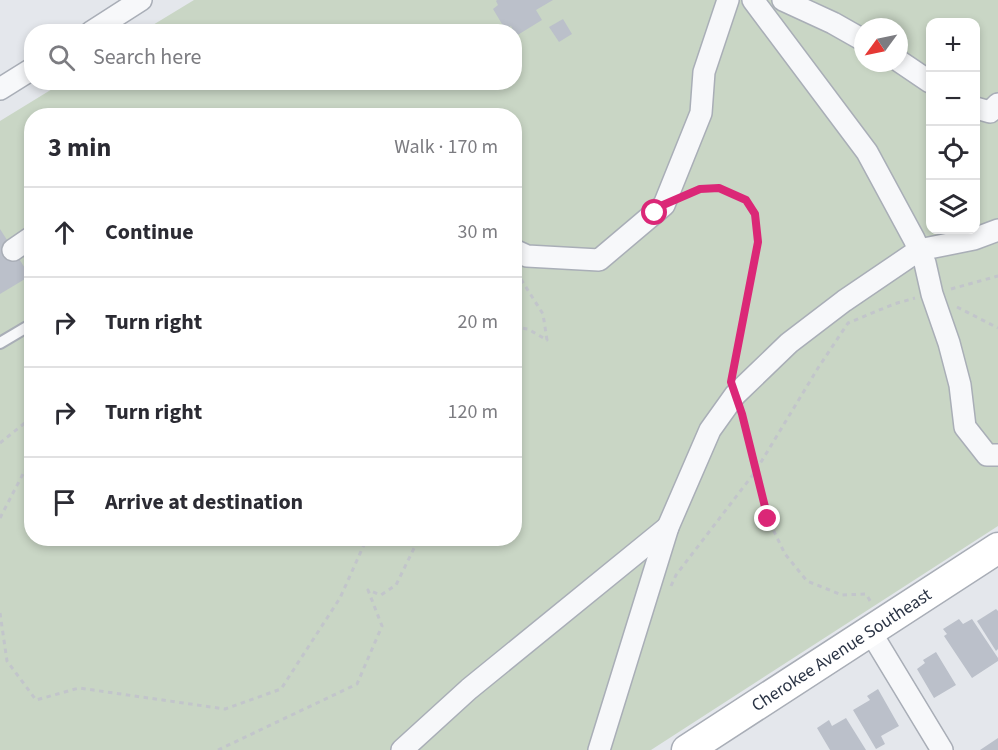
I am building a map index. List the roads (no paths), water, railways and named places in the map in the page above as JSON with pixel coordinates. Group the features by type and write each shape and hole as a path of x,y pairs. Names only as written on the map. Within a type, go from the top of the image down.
{"street":[{"path":"104,24 141,0"},
{"path":"522,254 527,256 599,260 663,205 701,113 704,72 728,0"},
{"path":"753,0 867,152 925,263 932,294 949,343 960,385 965,428 987,455 998,455"},
{"path":"783,0 854,35"},
{"path":"908,67 926,79"},
{"path":"0,89 24,74"},
{"path":"980,109 990,112 998,104"},
{"path":"599,750 668,527 710,430 735,395 789,343 844,300 919,250 974,239 998,230"},
{"path":"13,250 24,242"},
{"path":"402,750 469,689 668,527"},
{"name":"Cherokee Avenue Southeast","path":"687,750 872,619 998,548"},
{"path":"872,619 942,750"}],"lane":[{"path":"0,343 24,329"}]}
